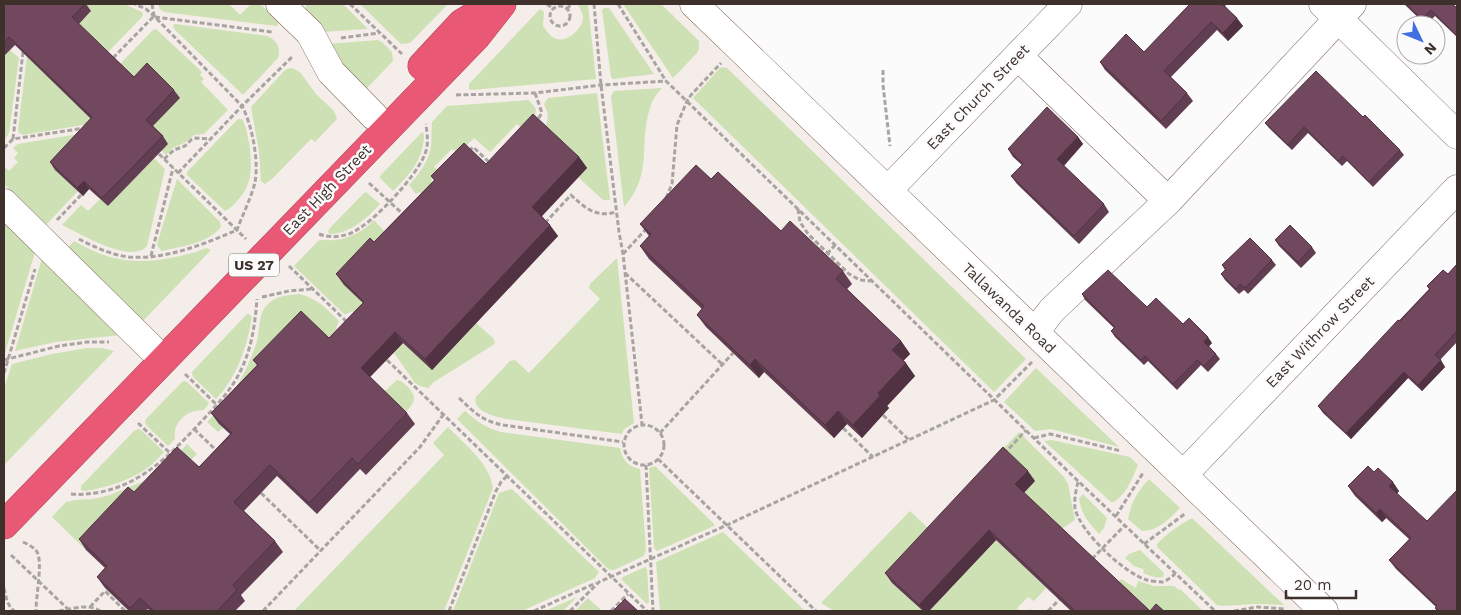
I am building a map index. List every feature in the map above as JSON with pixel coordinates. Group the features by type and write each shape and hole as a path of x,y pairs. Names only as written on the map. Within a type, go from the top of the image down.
{"highway":[{"name":"East High Street","path":"4,500 462,23 494,4"},
{"name":"East High Street","path":"13,533 476,37 502,4"}],"street":[{"path":"280,4 310,33 305,47 374,116"},
{"name":"Tallawanda Road","path":"694,4 1324,611"},
{"name":"East Church Street","path":"888,190 1068,4"},
{"path":"1035,332 1052,310 1168,201 1337,8 1457,135"},
{"path":"1018,56 1168,201"},
{"name":"East Withrow Street","path":"1183,475 1457,189"},
{"path":"4,203 151,348"}],"path":[{"path":"75,237 106,251 129,257 176,252 204,244 237,230 255,182 252,132 248,117 242,106 154,16 146,9 135,4"},
{"path":"152,4 154,16"},
{"path":"350,4 394,47"},
{"path":"547,4 553,10"},
{"path":"567,9 571,4"},
{"path":"594,4 601,85 616,212 623,254 642,424"},
{"path":"618,4 666,81 994,400 1215,611"},
{"path":"559,6 567,9 569,20 562,26 556,25 550,15 553,10 559,6"},
{"path":"154,16 277,33"},
{"path":"113,58 154,16"},
{"path":"178,172 242,106 305,47 380,33"},
{"path":"13,139 23,52"},
{"path":"662,205 672,184 677,125 687,101 723,61"},
{"path":"883,70 890,146"},
{"path":"453,95 535,93 601,85 666,81"},
{"path":"531,128 542,112 535,93"},
{"path":"319,234 327,238 348,234 369,221 412,178 426,152 428,137 426,123"},
{"path":"4,148 13,139 88,127"},
{"path":"164,159 174,150 185,146 191,140 196,138 210,139"},
{"path":"466,154 473,147 494,167"},
{"path":"159,154 247,239"},
{"path":"151,256 173,168"},
{"path":"369,182 406,218 413,210"},
{"path":"4,374 6,359 43,241 53,225 81,195"},
{"path":"545,223 571,195 592,212 606,215 616,212"},
{"path":"798,209 800,222 808,234 854,277 865,281 872,281"},
{"path":"623,254 650,224"},
{"path":"640,235 646,240"},
{"path":"824,258 835,246"},
{"path":"288,266 348,323"},
{"path":"625,273 723,365"},
{"path":"70,494 82,495 112,490 139,478 170,454 231,388 241,370 250,346 256,324 257,298 289,291 312,289"},
{"path":"6,359 59,346 115,341"},
{"path":"660,433 733,353"},
{"path":"387,360 647,611"},
{"path":"534,611 727,525 994,400 1034,360"},
{"path":"184,374 217,405"},
{"path":"459,398 478,415 490,422 624,442"},
{"path":"264,611 420,447 444,415"},
{"path":"883,415 909,440"},
{"path":"138,423 170,454"},
{"path":"642,424 655,428 660,433 664,446 658,459 646,465 640,465 629,459 624,442 630,430 642,424"},
{"path":"843,428 874,457"},
{"path":"194,429 219,453"},
{"path":"999,459 1026,430"},
{"path":"1034,438 1050,434 1122,452"},
{"path":"658,459 816,611"},
{"path":"646,465 653,611"},
{"path":"1116,516 1146,468"},
{"path":"449,611 496,491 507,476"},
{"path":"1078,481 1075,509 1080,523 1102,548 1132,573 1147,580 1164,582 1175,574"},
{"path":"261,493 321,551"},
{"path":"1144,544 1189,510"},
{"path":"1092,560 1125,525"},
{"path":"13,533 32,546 38,554 36,611"},
{"path":"11,555 69,610"},
{"path":"570,611 599,582"},
{"path":"4,588 10,608 14,611"},
{"path":"90,607 104,592 125,611"},
{"path":"611,611 628,594"},
{"path":"1048,611 1059,600"},
{"path":"59,611 90,607 100,611"},
{"path":"1234,611 1257,607 1293,610"}],"shaded area":[{"path":"4,4 694,4 1324,611 4,611"}],"green space":[{"path":"83,4 124,4 143,14 107,53 78,25 91,12"},
{"path":"158,4 229,4 240,15 250,5 261,5 278,20 278,25 164,12"},
{"path":"306,4 343,4 367,29 321,32 306,10"},
{"path":"360,4 448,4 410,43 401,44"},
{"path":"577,4 588,4 596,79 469,89 469,84 540,9 544,12 543,26 553,37 566,39 574,34 583,18"},
{"path":"623,4 661,4 699,41 697,53 673,78"},
{"path":"609,8 654,74 613,79 611,77 602,10"},
{"path":"173,25 267,36 277,45 279,51 278,58 242,94 174,29"},
{"path":"156,29 202,72 200,75 204,79 201,82 228,110 204,134 194,135 186,142 173,148 166,155 161,150 151,127 139,85 119,65"},
{"path":"378,40 392,52 393,61 366,89 347,70 328,44"},
{"path":"10,50 19,58 9,133 4,141 4,56"},
{"path":"27,56 92,120 89,124 23,135 19,133"},
{"path":"723,67 727,68 1026,359 994,392 693,98"},
{"path":"292,68 300,72 316,94 334,111 337,119 315,142 311,139 265,184 261,181 259,152 251,107 284,71"},
{"path":"662,88 650,108 639,182 624,207 611,96 614,91"},
{"path":"597,93 610,200 603,200 578,177 587,168 544,128 548,116 544,104 548,98"},
{"path":"529,100 536,109 535,115 523,129 517,124 490,152 474,138 458,154 452,149 434,167 440,172 431,181 434,184 423,196 419,192 416,194 409,185 420,172 428,157 431,146 432,122 447,106"},
{"path":"238,119 242,119 249,142 250,173 243,194 225,211 187,175 187,172"},
{"path":"91,132 55,169 78,191 43,228 8,193 10,190 4,184 4,168 9,171 18,162 14,158 18,153 13,148 18,144"},
{"path":"422,132 424,134 423,143 419,159 393,191 380,177"},
{"path":"154,158 165,169 147,246 139,251 118,250 105,246 62,225 81,205 88,211 100,199 108,206"},
{"path":"177,179 220,222 221,227 201,241 162,251 157,244"},
{"path":"366,192 380,204 364,220 351,228 330,234 328,232 329,229"},
{"path":"4,220 35,252 4,354"},
{"path":"374,220 393,241 372,312 363,322 352,311 344,314 294,266 318,241 351,236 361,231"},
{"path":"74,241 104,255 134,261 163,259 194,253 207,248 211,250 141,323 66,250"},
{"path":"42,258 121,335 55,342 15,351"},
{"path":"617,258 634,423 624,429 622,434 506,419 481,410 475,402 476,397 510,361 515,360 529,373 600,299 589,288 590,284"},
{"path":"299,294 316,301 329,311 339,322 336,328 347,339 219,423 223,428 218,432 207,422 224,404 243,375 257,341 264,309 270,302 278,298"},
{"path":"247,314 252,317 240,361 230,381 216,399 193,377 192,372"},
{"path":"476,323 494,339 495,343 434,382 428,388 415,383 394,353 403,343 432,369"},
{"path":"87,348 102,348 114,351 4,465 4,388 12,364"},
{"path":"1036,368 1119,447 1051,429 1035,431 1004,402"},
{"path":"397,380 411,390 414,398 413,404 404,414 383,393"},
{"path":"184,381 209,403 203,410 190,413 179,421 175,430 175,439 168,446 145,422"},
{"path":"465,411 482,424 501,432 620,448 622,456 627,462 633,467 640,469 646,549 644,556 614,570 606,567 457,419"},
{"path":"448,427 469,447 487,470 493,488 444,611 294,611 444,455 433,443"},
{"path":"138,429 164,452 150,466 127,479 101,488 81,490 81,486"},
{"path":"1019,432 1064,477 1068,484 1075,520 1060,530 1022,494 892,583 923,611 834,611 821,603 910,511 928,528"},
{"path":"1052,440 1130,457 1138,465 1126,490 1114,502 1111,502 1044,441"},
{"path":"187,444 197,454 189,462 136,499 86,550 52,517 66,502 110,495 144,481 171,461"},
{"path":"655,466 714,524 714,526 657,551 654,548 649,468"},
{"path":"1149,479 1180,508 1158,527 1142,531 1128,519 1136,497"},
{"path":"512,489 599,572 595,578 522,611 453,611 499,493"},
{"path":"1083,494 1107,518 1104,528 1099,534 1082,510 1079,499"},
{"path":"1192,518 1284,605 1217,605 1157,547 1157,544 1169,533"},
{"path":"723,532 805,611 660,611 656,562"},
{"path":"996,540 1046,588 1034,601 1028,597 1017,608 1020,611 929,611"},
{"path":"1140,550 1164,573 1163,577 1143,573 1143,569 1134,566 1125,558 1129,554"},
{"path":"645,567 647,569 649,602 647,604 621,579"},
{"path":"1121,579 1136,588 1138,581 1154,586 1174,586 1180,589 1203,611 1147,611 1117,583"},
{"path":"577,597 563,611 545,611"},
{"path":"588,598 602,611 575,611"}],"building":[{"path":"4,4 85,4 72,17 134,77 147,63 174,90 146,120 163,136 102,198 84,181 77,188 50,162 92,117 9,37 4,42"},
{"path":"1190,4 1222,4 1237,18 1223,33 1211,22 1164,71 1187,93 1161,121 1100,62 1126,34 1144,52"},
{"path":"1406,4 1452,4 1457,8 1457,36 1446,25 1446,15 1436,15 1431,10 1426,15 1418,15"},
{"path":"1316,71 1363,117 1365,115 1400,150 1369,182 1343,156 1338,161 1304,127 1288,145 1265,123"},
{"path":"1047,107 1078,137 1057,159 1104,204 1074,236 1011,176 1023,164 1008,149"},
{"path":"533,114 579,157 532,207 550,225 425,359 395,332 361,368 407,413 358,464 352,458 309,503 270,465 234,502 275,541 233,585 237,590 217,611 154,611 140,598 130,608 97,577 107,566 79,539 128,487 134,492 177,447 199,467 232,433 211,413 258,365 253,360 301,311 329,338 364,302 336,274 370,238 374,242 435,180 431,176 464,143 486,164"},
{"path":"696,165 711,179 718,172 781,231 790,221 843,271 836,279 901,341 892,350 906,363 878,393 880,396 853,425 838,411 825,425 755,359 750,365 697,315 704,306 640,246 651,234 640,224"},
{"path":"1290,225 1312,247 1298,262 1275,240"},
{"path":"1250,238 1272,260 1245,288 1240,284 1236,289 1221,274 1226,269 1222,265"},
{"path":"1457,264 1457,331 1435,355 1441,360 1418,385 1404,372 1346,433 1318,406 1398,320 1400,321 1430,289 1427,286 1443,270 1448,274"},
{"path":"1108,270 1147,307 1156,298 1183,324 1189,318 1208,337 1204,342 1216,354 1204,366 1197,360 1173,384 1145,356 1141,360 1111,331 1115,327 1082,294"},
{"path":"1003,447 1028,471 1015,484 1150,611 1075,611 989,530 919,605 885,573"},
{"path":"1368,466 1374,472 1378,468 1393,482 1389,486 1427,521 1457,490 1457,611 1439,611 1435,608 1437,606 1389,560 1411,538 1380,509 1376,513 1348,486"},
{"path":"625,599 638,611 613,611"},
{"path":"1156,604 1164,611 1150,611"}]}
